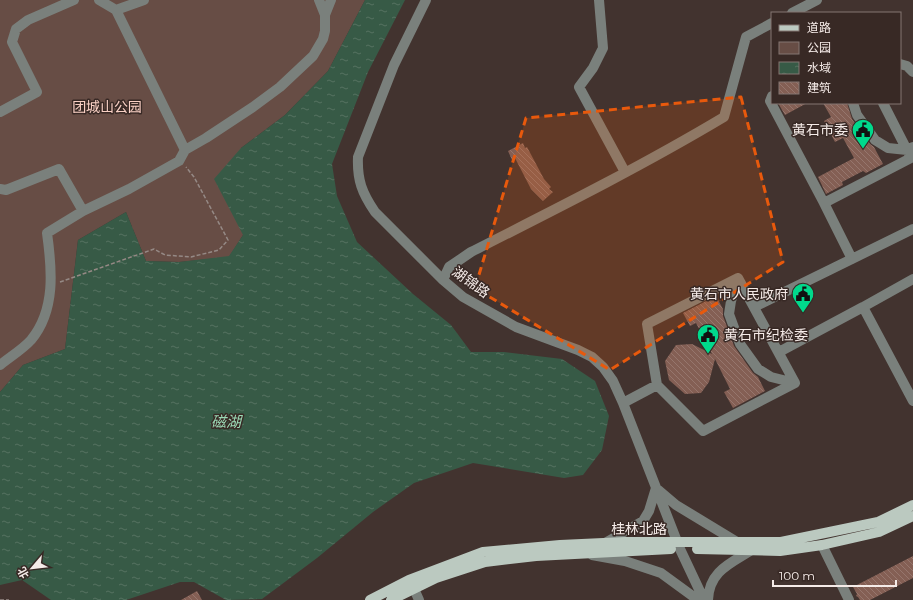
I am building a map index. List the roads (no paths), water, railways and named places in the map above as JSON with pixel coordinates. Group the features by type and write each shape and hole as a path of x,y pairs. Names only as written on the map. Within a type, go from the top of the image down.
{"main road":[{"name":"桂林北路","path":"391,600 412,584 485,562 536,556 582,554 737,542 781,542 878,522 913,505"},
{"name":"桂林北路","path":"370,600 384,597 483,552 560,545 605,543 780,551 822,545 879,532 913,516"}],"street":[{"path":"0,112 37,92 12,42 16,28 28,20 74,0"},
{"path":"99,0 116,10 185,150"},
{"path":"116,10 144,0"},
{"path":"0,365 30,340 42,324 48,307 51,285 51,262 47,233 83,211 129,189 179,162 185,150 253,107 280,87 314,56 319,48 325,31 325,15 319,0"},
{"path":"325,15 331,0"},
{"name":"湖锦路","path":"426,0 408,36 382,95 358,157 360,185 366,199 375,212 443,280 463,297 516,327 578,350 592,357 603,366 613,381 623,403 679,546 704,600"},
{"path":"599,0 603,48 593,68 579,87 625,172"},
{"path":"794,12 817,0"},
{"path":"443,280 449,267 471,252 691,137 724,117 746,38 771,24"},
{"path":"901,64 907,66 913,72"},
{"path":"771,104 852,259"},
{"path":"853,104 857,115 875,140 888,148 911,154"},
{"path":"884,104 911,154"},
{"path":"824,203 911,154"},
{"path":"0,189 6,190 59,169 83,211"},
{"path":"754,307 913,229"},
{"path":"738,278 795,383"},
{"path":"738,278 731,301 729,314 740,344 758,369 771,377 795,383"},
{"path":"738,278 647,324 657,385 703,431 795,383"},
{"path":"778,352 913,279"},
{"path":"863,307 913,400"},
{"path":"623,403 657,385"},
{"path":"605,543 643,521 649,511 656,488 676,505 737,542"},
{"path":"822,545 849,600"},
{"path":"708,600 713,580 718,573 724,567 750,550"},
{"path":"582,554 625,561 661,573 698,600"},
{"path":"412,584 419,600"}],"water":[{"name":"磁湖","path":"365,0 405,0 368,72 332,164 337,196 357,242 413,294 451,325 471,352 504,352 562,359 595,381 609,416 602,450 583,475 564,478 473,463 414,483 373,512 317,558 262,599 226,600 194,582 180,582 126,600 51,600 22,580 0,585 0,392 23,365 65,349 78,240 126,212 146,261 179,262 229,256 243,235 214,179 241,148 285,115 328,71"}],"place":[{"name":"黄石市委","path":"863,150"},
{"name":"黄石市人民政府","path":"803,314"},
{"name":"黄石市纪检委","path":"708,354"}],"park label":[{"name":"团城山公园","path":"107,107"}]}
